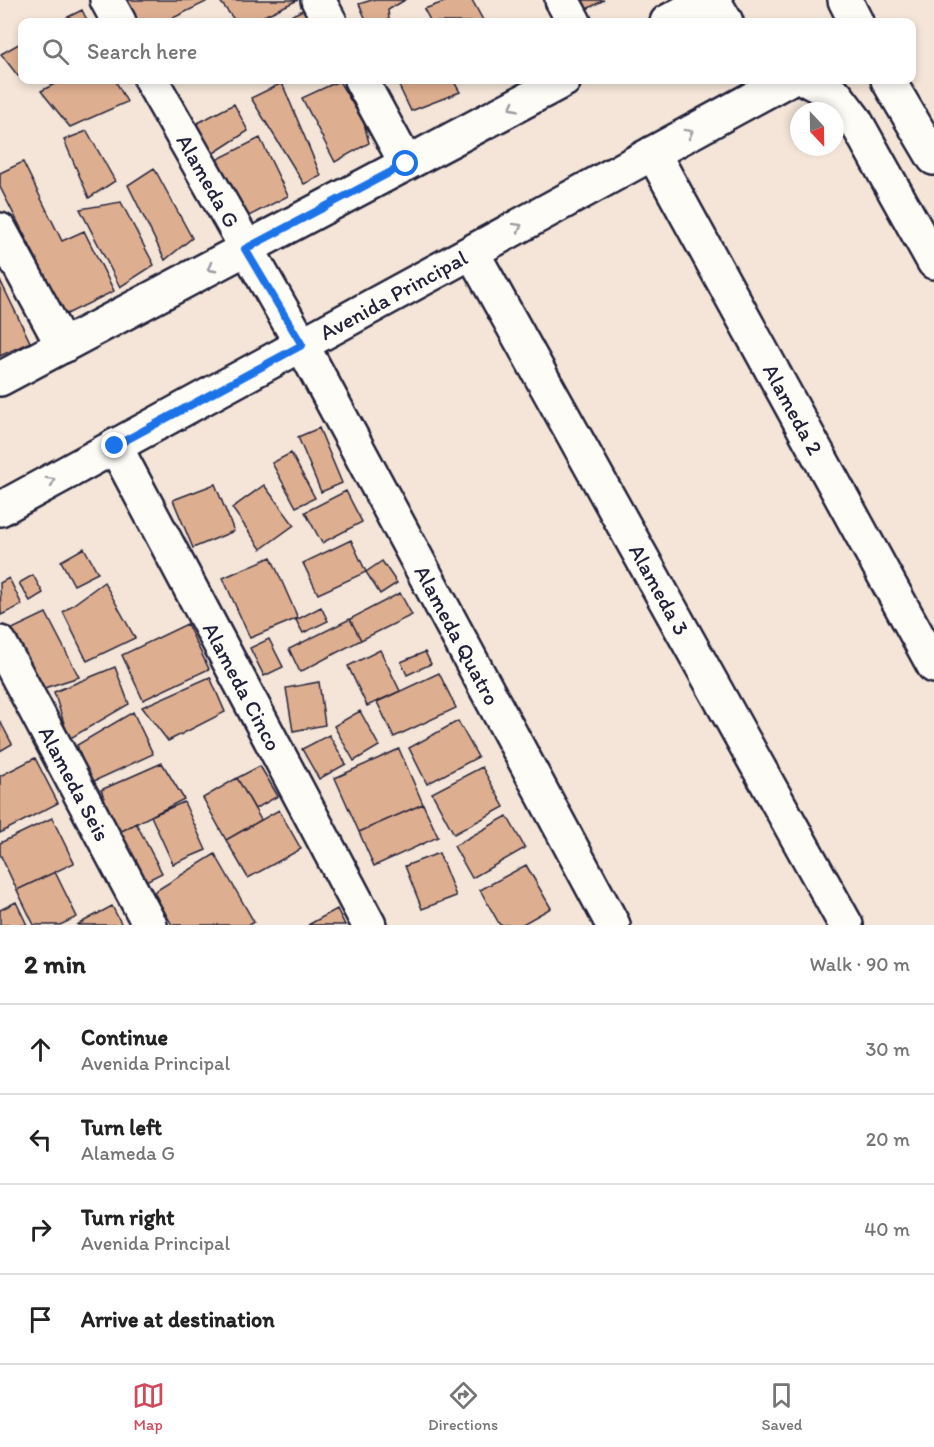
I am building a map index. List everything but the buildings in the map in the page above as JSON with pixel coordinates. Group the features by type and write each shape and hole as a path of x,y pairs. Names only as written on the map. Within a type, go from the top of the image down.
{"street":[{"path":"106,0 117,18"},
{"path":"318,0 328,18"},
{"path":"562,0 572,18"},
{"path":"674,18 707,0"},
{"path":"713,0 724,18"},
{"path":"845,0 854,18"},
{"name":"Alameda G","path":"153,84 245,249 302,345"},
{"path":"363,84 406,164"},
{"path":"0,379 556,84"},
{"name":"Avenida Principal","path":"0,509 653,153 769,84"},
{"path":"815,84 836,95 855,120 934,262"},
{"path":"890,84 934,158"},
{"name":"Alameda 2","path":"653,153 934,666"},
{"path":"0,230 63,346"},
{"name":"Alameda 3","path":"472,252 846,925"},
{"name":"Alameda Quatro","path":"302,345 613,925"},
{"name":"Alameda Cinco","path":"115,446 369,925"},
{"name":"Alameda Seis","path":"0,643 150,925"}],"route":[{"path":"115,446 302,345 245,249 406,164"}]}
